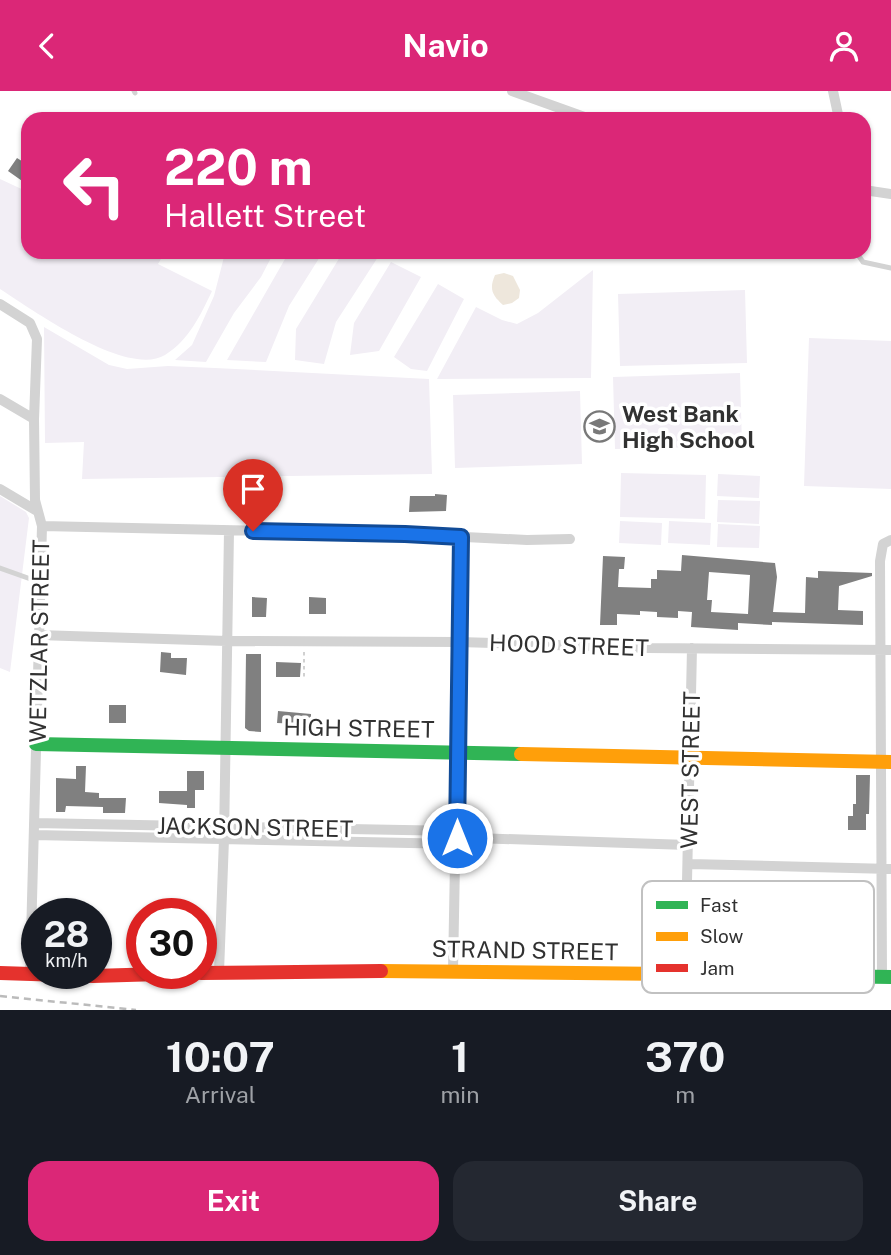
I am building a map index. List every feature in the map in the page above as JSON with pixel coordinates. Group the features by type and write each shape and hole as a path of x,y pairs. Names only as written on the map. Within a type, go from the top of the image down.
{"street":[{"path":"512,91 570,112"},
{"path":"832,91 837,112"},
{"path":"871,191 891,194"},
{"name":"WETZLAR STREET","path":"0,304 34,328 37,339 35,500 42,526 32,898"},
{"path":"0,399 34,419"},
{"path":"0,489 37,511"},
{"path":"42,526 570,539"},
{"path":"219,972 229,531"},
{"path":"453,970 461,537"},
{"path":"887,977 887,650 880,565 882,546 891,540"},
{"name":"HOOD STREET","path":"38,635 227,641 459,642 887,650"},
{"name":"WEST STREET","path":"688,881 692,648"},
{"name":"HIGH STREET","path":"36,744 886,762"},
{"name":"JACKSON STREET","path":"34,823 457,831 475,838"},
{"name":"JACKSON STREET","path":"34,835 457,843 475,838 688,845"},
{"path":"689,864 886,869"},
{"name":"STRAND STREET","path":"219,972 453,970 642,974"},
{"path":"0,973 21,974"}],"lane":[{"path":"862,259 866,264 891,268"},
{"path":"0,568 39,582"}],"path":[{"path":"303,640 304,679"}],"shaded area":[{"path":"0,179 21,189 21,259 161,259 158,264 212,291 181,342 165,355 148,360 105,350 81,339 0,289"},
{"path":"223,259 270,259 261,277 234,313 206,362 175,360 192,345 214,296"},
{"path":"285,259 319,259 289,306 266,362 227,360"},
{"path":"339,259 377,259 336,322 324,364 295,360 296,329"},
{"path":"391,262 421,277 379,351 350,355 354,323"},
{"path":"593,270 591,378 437,379 476,307 517,324 538,313"},
{"path":"504,273 513,276 520,290 519,298 503,305 494,295 492,284 495,275"},
{"path":"438,284 464,299 427,371 411,369 394,357"},
{"path":"745,290 747,363 620,366 618,294"},
{"path":"44,327 109,365 127,369 168,366 429,379 432,474 82,479 84,442 45,443"},
{"path":"809,338 891,341 891,489 804,486"},
{"path":"740,373 742,446 615,449 613,377"},
{"path":"580,391 582,464 455,468 453,395"},
{"path":"621,473 706,475 705,519 620,517"},
{"path":"718,474 760,476 759,498 717,496"},
{"path":"0,496 26,512 29,518 10,672 0,668"},
{"path":"718,500 760,501 759,524 717,522"},
{"path":"620,521 662,523 661,545 619,543"},
{"path":"669,521 711,523 710,545 668,543"},
{"path":"718,524 760,526 759,548 717,547"}],"building":[{"path":"17,158 21,161 21,180 8,171"},
{"path":"447,495 446,511 409,512 410,496"},
{"path":"682,555 775,563 777,577 773,612 805,613 806,577 818,578 818,571 872,573 872,576 839,586 838,610 863,611 863,625 738,623 738,630 691,627 692,612 678,611 678,618 657,617 657,612 640,611 640,615 617,614 617,625 600,625 603,556 625,557 624,569 619,569 618,587 651,588 651,579 657,579 657,570 681,571","holes":["709,572 750,575 748,614 711,612 712,600 707,600"]},
{"path":"252,597 267,598 266,617 252,617"},
{"path":"309,597 326,598 326,614 309,614"},
{"path":"161,652 171,653 171,658 187,658 186,675 160,672"},
{"path":"246,654 261,654 261,732 245,728"},
{"path":"276,662 301,663 300,677 276,677"},
{"path":"109,705 126,705 126,723 109,723"},
{"path":"278,711 311,714 311,734 300,734 300,724 277,723"},
{"path":"76,766 86,766 85,792 99,793 99,798 126,798 125,813 103,813 103,807 66,806 65,812 56,812 56,778 76,779"},
{"path":"187,771 204,771 204,790 195,790 195,808 159,803 159,791 187,791"},
{"path":"856,775 870,775 866,830 848,830 848,816 853,816 853,804 856,804"}],"railway":[{"path":"0,996 136,1010"}],"traffic: fast":[{"path":"36,744 521,754"},
{"path":"874,977 891,977"}],"traffic: slow":[{"path":"521,754 891,762"},
{"path":"381,971 642,974"}],"traffic: jam":[{"path":"217,973 381,971"},
{"path":"0,973 126,975"}],"place":[{"name":"West Bank High School","path":"599,426"}],"route":[{"path":"253,531 461,537 457,838"}]}
